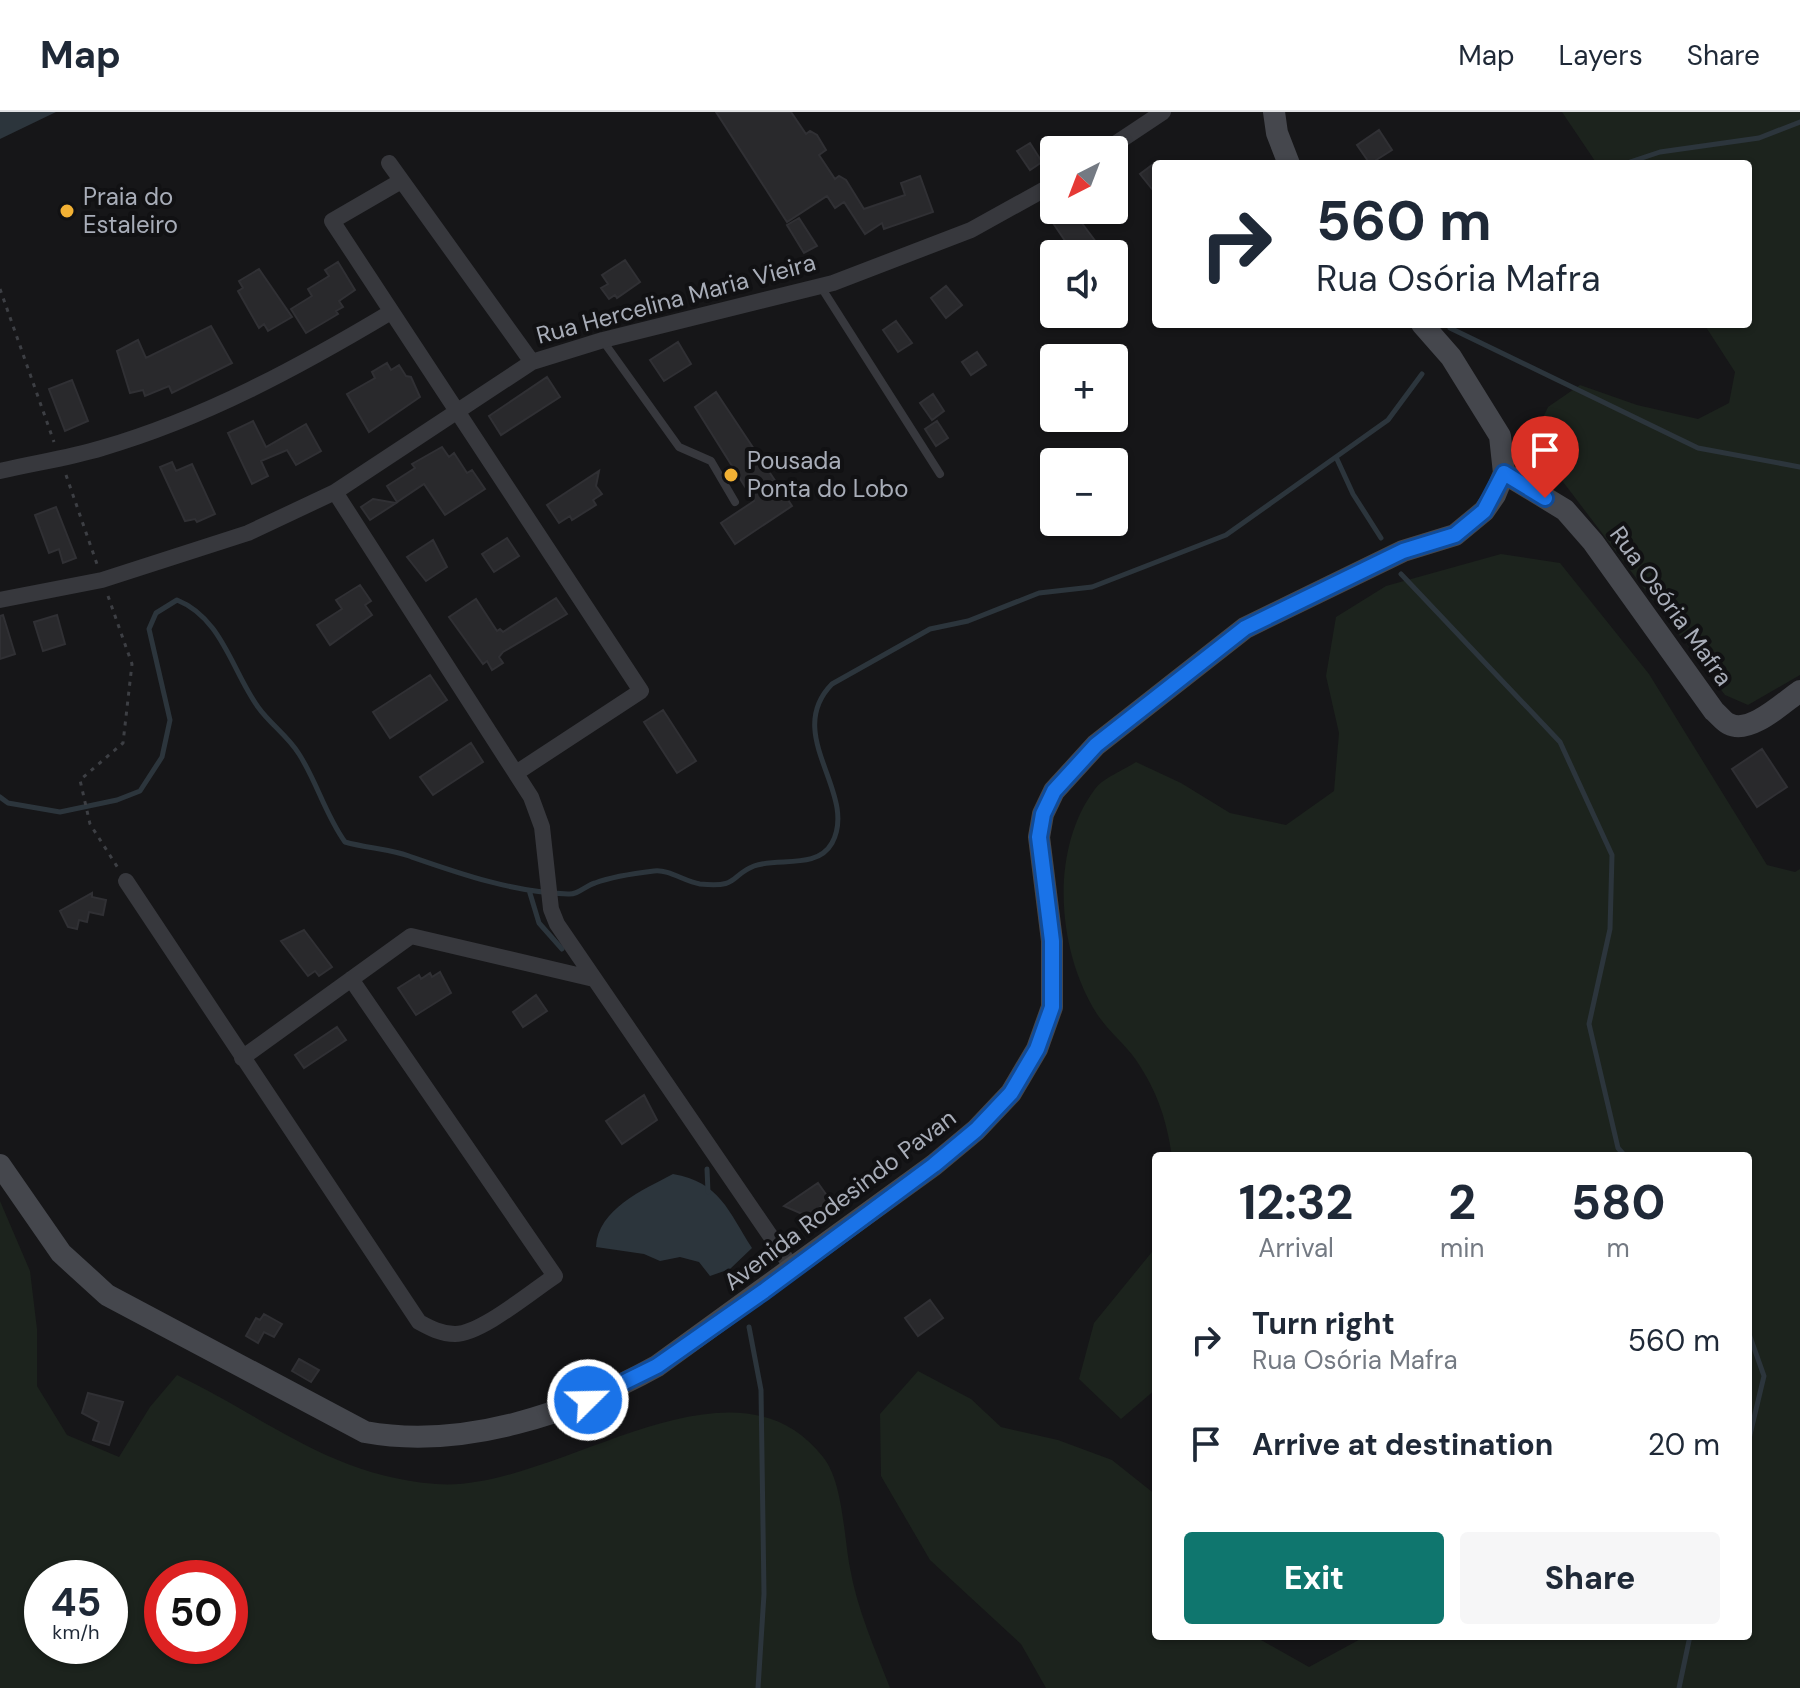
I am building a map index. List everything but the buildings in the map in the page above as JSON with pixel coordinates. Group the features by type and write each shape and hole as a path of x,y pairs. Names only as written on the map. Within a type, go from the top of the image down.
{"main road":[{"path":"1274,112 1277,133 1287,160"},
{"path":"1426,328 1451,357 1488,413 1500,436 1504,473"},
{"name":"Rua Osória Mafra","path":"1504,473 1565,510 1593,542 1714,711 1730,725 1742,727 1758,720 1800,691"},
{"name":"Avenida Rodesindo Pavan","path":"0,1165 61,1253 107,1295 365,1432 394,1437 434,1437 563,1409 613,1391 657,1366 797,1266 976,1130 1011,1093 1037,1049 1052,1007 1055,978 1039,837 1043,814 1054,791 1096,745 1245,628 1403,551 1455,535 1484,511 1504,473"}],"street":[{"path":"1127,136 1163,112"},
{"name":"Rua Hercelina Maria Vieira","path":"389,163 532,362 603,340 821,287 971,230 1040,192"},
{"path":"401,181 332,221 641,691 516,773"},
{"path":"0,471 114,445 207,410 287,372 391,312"},
{"path":"0,600 102,580 248,533 335,492 532,362"},
{"path":"335,492 531,797 542,827 551,909 594,979 756,1217 797,1266"},
{"path":"126,881 419,1322 437,1332 457,1335 475,1329 555,1276 351,979"},
{"path":"242,1058 411,936 594,979"}],"lane":[{"path":"821,287 940,474"},
{"path":"603,340 679,447 711,461 735,502"}],"path":[{"path":"0,289 132,664 123,743 80,780 90,824 126,881"}],"shaded area":[{"path":"0,112 56,112 0,139"},
{"path":"1562,112 1800,112 1800,675 1748,705 1725,695 1532,441 1548,407 1580,385 1637,405 1698,419 1729,403 1735,372 1707,328 1752,328 1752,160 1594,160"},
{"path":"1501,554 1560,563 1649,674 1767,865 1795,872 1800,869 1800,1688 1046,1688 1021,1644 930,1560 881,1476 880,1414 918,1371 971,1399 1001,1427 1058,1440 1112,1460 1152,1492 1152,1640 1261,1640 1309,1667 1359,1640 1752,1640 1752,1152 1171,1152 1164,1118 1144,1072 1097,1014 1073,961 1064,901 1065,870 1070,841 1080,814 1095,789 1136,762 1181,783 1230,813 1286,825 1334,791 1339,733 1326,676 1336,617 1386,586"},
{"path":"673,1174 689,1178 712,1191 729,1210 752,1248 730,1269 710,1276 699,1262 680,1257 660,1261 644,1254 596,1247 599,1234 613,1211"},
{"path":"0,1201 30,1271 37,1329 37,1386 67,1435 119,1457 150,1407 177,1375 331,1457 398,1479 436,1484 482,1481 691,1416 740,1413 784,1425 823,1457 830,1467 842,1510 857,1599 890,1688 0,1688"},
{"path":"1152,1252 1152,1392 1121,1419 1079,1379 1094,1323"}],"waterway":[{"path":"1636,160 1660,152 1759,138 1800,122"},
{"path":"1450,328 1698,448 1800,467"},
{"path":"0,797 8,803 60,812 117,800 140,791 162,757 170,720 149,629 156,613 177,600 192,608 216,632 258,707 299,754 345,842 401,854 507,886 568,894 609,879 654,871 700,884 722,884 754,866 807,860 817,857 832,843 838,824 831,784 817,744 815,723 819,703 832,684 930,629 968,621 1039,593 1092,587 1226,535 1388,420 1422,374"},
{"path":"1336,457 1353,494 1381,538"},
{"path":"1401,574 1560,742 1612,855 1610,929 1589,1024 1618,1148 1622,1152"},
{"path":"529,890 539,923 562,949"},
{"path":"707,1169 708,1192"},
{"path":"749,1327 761,1390 764,1594 758,1688"},
{"path":"1752,1342 1764,1376 1752,1426"},
{"path":"1679,1688 1689,1640"}],"place":[{"name":"Praia do Estaleiro","path":"67,211"},
{"name":"Pousada Ponta do Lobo","path":"731,475"}],"route":[{"path":"588,1400 613,1391 657,1366 764,1291 934,1165 976,1130 1011,1093 1037,1049 1052,1007 1055,978 1039,837 1043,814 1054,791 1096,745 1245,628 1403,551 1455,535 1484,511 1504,473 1545,498"}]}
